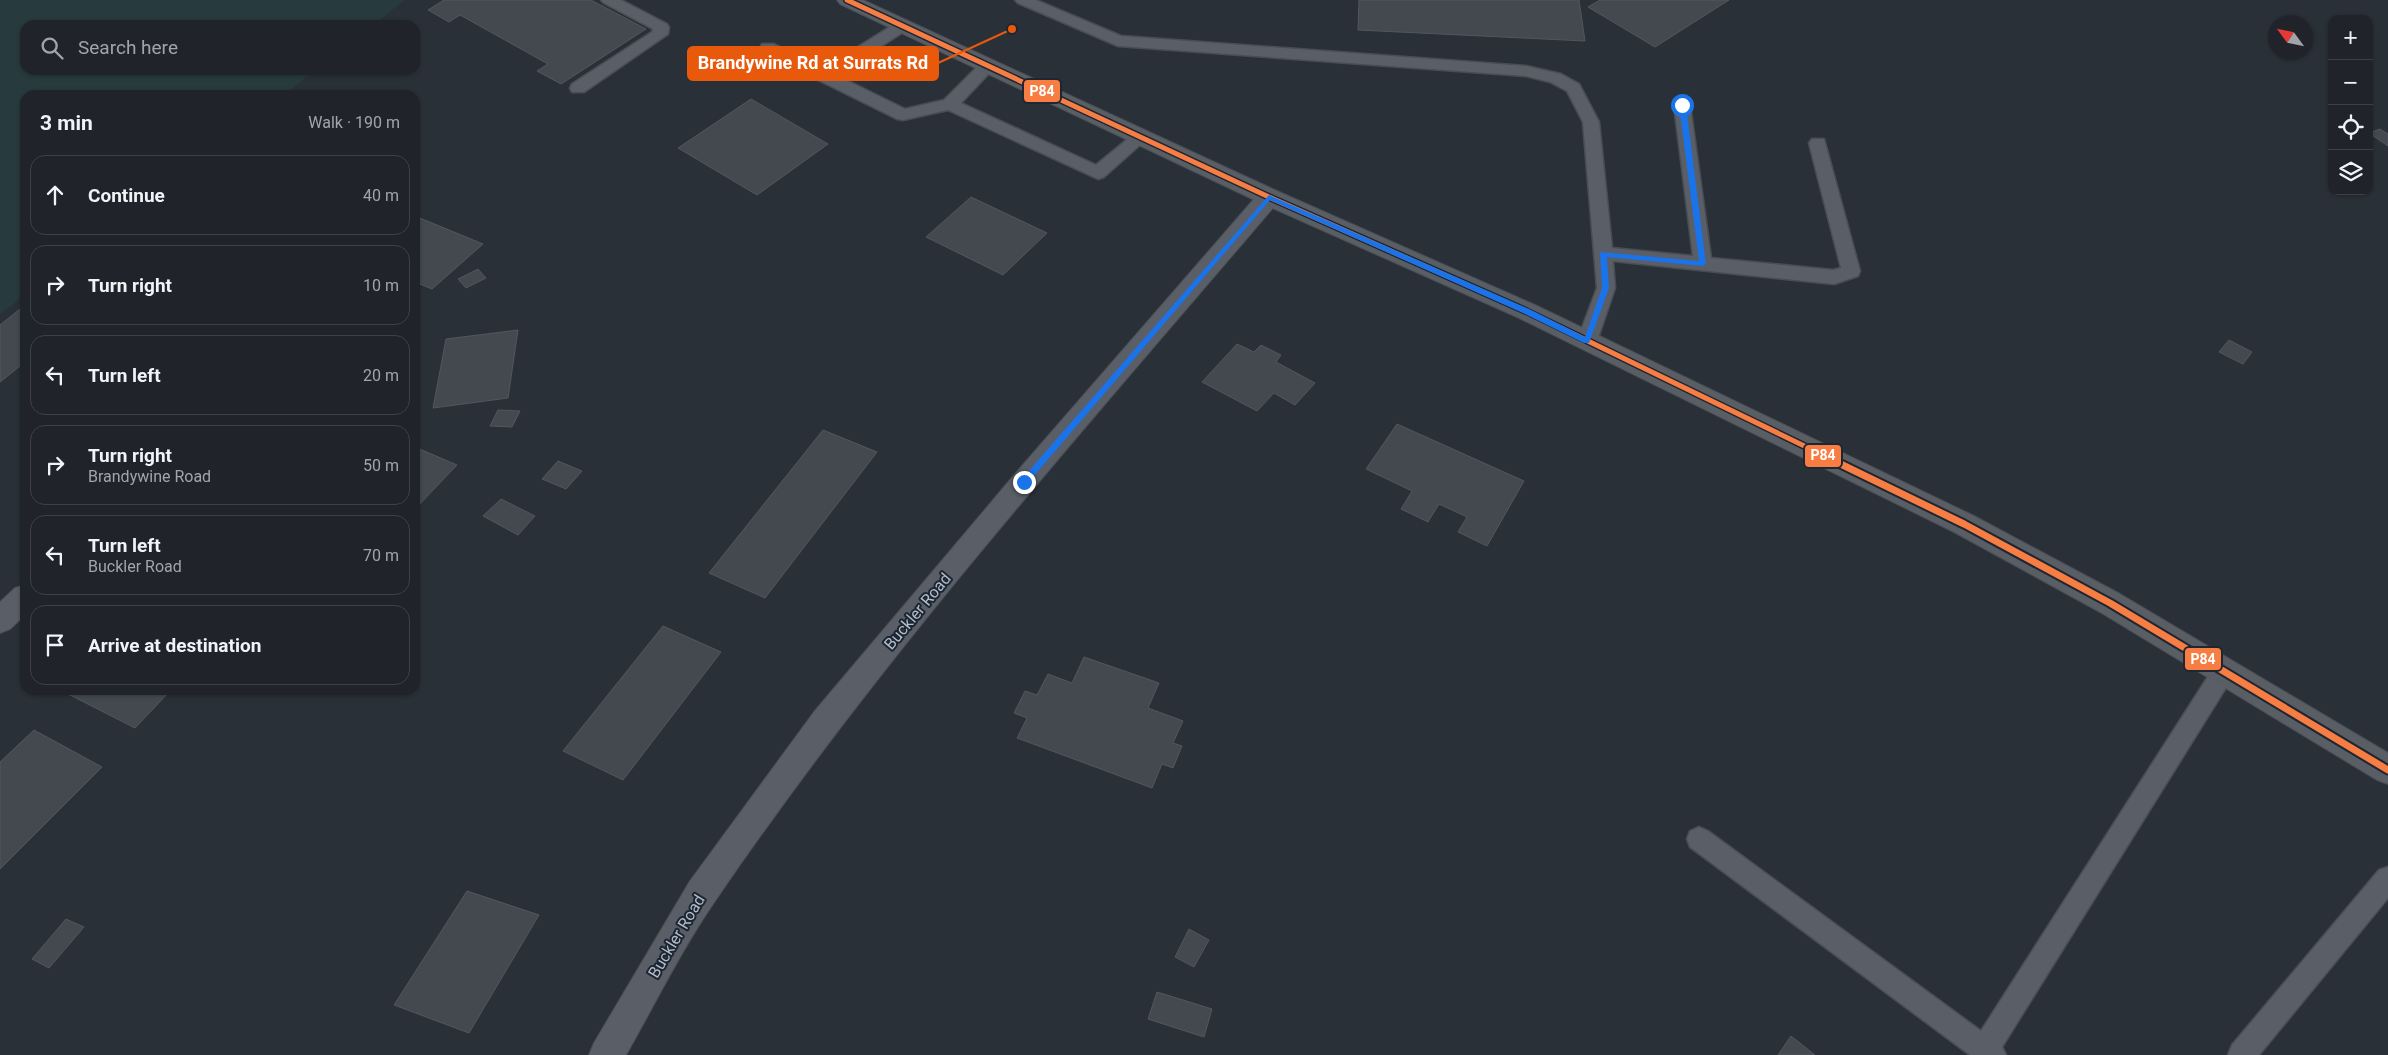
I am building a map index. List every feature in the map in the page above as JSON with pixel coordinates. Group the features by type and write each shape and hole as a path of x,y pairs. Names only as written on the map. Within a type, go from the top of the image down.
{"main road":[{"path":"847,0 1269,197 1526,311 1964,524 2110,603 2388,770"}],"street":[{"name":"Buckler Road","path":"606,1055 702,892 825,722 1024,482 1269,197"},
{"path":"0,620 20,602"}],"lane":[{"path":"578,88 660,34 660,27 608,0"},
{"path":"1023,0 1118,41 1526,71 1555,78 1573,88 1591,122 1606,288 1587,341"},
{"path":"824,76 902,26"},
{"path":"768,48 903,115 950,104 988,66"},
{"path":"950,104 1098,173 1141,138"},
{"path":"1682,105 1703,264"},
{"path":"1603,254 1834,277 1851,271 1818,143"},
{"path":"1700,839 1988,1052 2224,671"},
{"path":"2242,1055 2388,879"}],"green space":[{"path":"0,0 405,0 379,20 20,20 20,75 310,75 290,90 20,90 20,299 0,314"}],"building":[{"path":"444,0 591,0 646,29 561,84 537,71 548,64 460,15 449,22 428,10"},
{"path":"1359,0 1579,0 1585,41 1358,30"},
{"path":"1600,0 1729,0 1655,47 1588,7"},
{"path":"751,99 828,144 757,195 678,148"},
{"path":"2380,129 2388,134 2388,146 2373,136 2373,132"},
{"path":"971,197 1047,233 1003,275 926,237"},
{"path":"420,218 483,244 432,289 420,284"},
{"path":"478,269 486,278 466,288 458,279"},
{"path":"20,309 20,366 0,382 0,325"},
{"path":"518,330 508,398 433,408 446,339"},
{"path":"2229,340 2252,352 2243,364 2219,352"},
{"path":"1237,344 1254,352 1261,345 1281,355 1276,362 1315,383 1295,405 1274,393 1257,411 1202,382"},
{"path":"498,410 520,411 512,427 490,426"},
{"path":"1397,424 1524,481 1487,546 1458,532 1467,517 1439,504 1428,522 1401,509 1412,491 1366,469"},
{"path":"823,430 877,452 765,598 709,573"},
{"path":"420,449 457,465 420,504"},
{"path":"558,461 582,471 566,489 542,479"},
{"path":"501,499 535,516 518,535 483,516"},
{"path":"663,626 721,652 623,780 563,751"},
{"path":"1084,657 1159,683 1148,708 1183,721 1173,743 1182,746 1173,768 1162,764 1152,788 1017,738 1027,718 1014,713 1025,691 1037,695 1048,674 1072,683"},
{"path":"70,695 166,695 135,728"},
{"path":"34,730 102,767 0,869 0,762"},
{"path":"467,891 539,915 469,1033 394,1005"},
{"path":"66,919 84,927 49,968 32,959"},
{"path":"1189,929 1209,940 1194,967 1175,957"},
{"path":"1157,992 1212,1009 1204,1037 1148,1019"},
{"path":"1791,1036 1815,1055 1778,1055"}],"transit line":[{"name":"P84","path":"847,0 1269,197 1526,311 1964,524 2110,603 2388,770"}],"place":[{"name":"Brandywine Rd at Surrats Rd","path":"1012,29"}],"route":[{"path":"1024,482 1269,197 1526,311 1587,341 1606,288 1603,254 1703,264 1682,105"}]}
